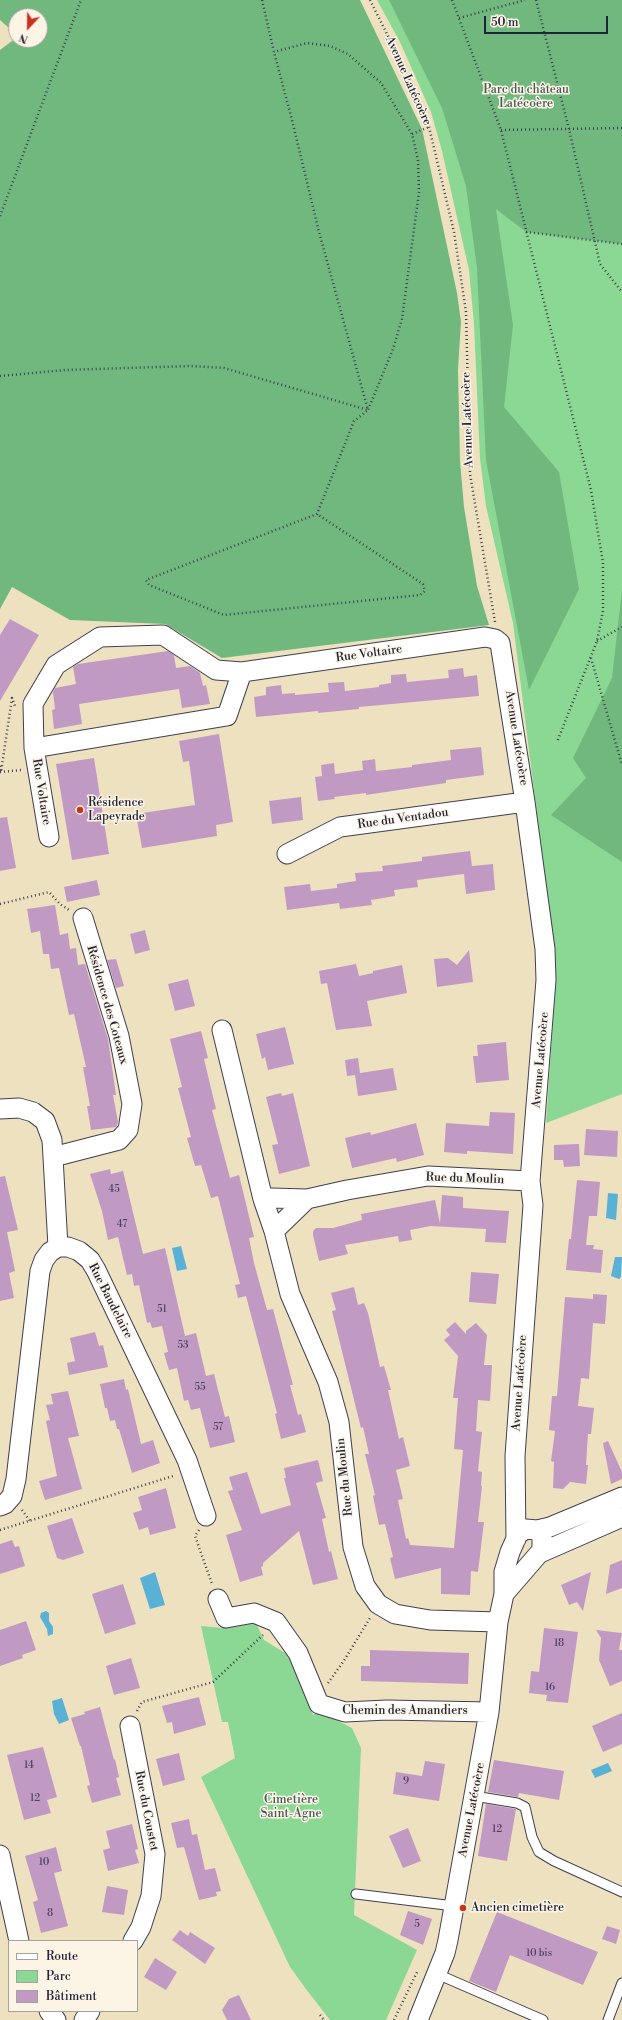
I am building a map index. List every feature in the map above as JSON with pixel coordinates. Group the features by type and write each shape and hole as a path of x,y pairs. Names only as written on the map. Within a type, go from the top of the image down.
{"street":[{"name":"Rue Voltaire","path":"49,837 34,748 33,704 56,665 100,637 163,635 216,670 242,672 485,638 495,639"},
{"name":"Avenue Latécoère","path":"418,2020 447,1946 489,1712 498,1622 504,1594 504,1572 510,1552 516,1540 515,1456 533,1205 530,1181 546,980 544,949 525,802 502,649 500,643 495,639"},
{"name":"Rue Voltaire","path":"34,748 227,716 242,672"},
{"name":"Rue du Ventadou","path":"287,854 340,827 525,802"},
{"name":"Résidence des Coteaux","path":"53,1157 118,1140 128,1130 132,1104 119,1036 83,918"},
{"name":"Rue du Moulin","path":"222,1030 263,1200 274,1231 290,1294 328,1382 339,1422 353,1547 365,1586 378,1604 394,1614 430,1620 498,1622"},
{"path":"0,1109 19,1108 33,1112 45,1121 52,1140 58,1247 50,1252 44,1260 40,1271 16,1479 12,1496 5,1504 0,1506"},
{"name":"Rue du Moulin","path":"263,1200 271,1198 307,1199 347,1190 428,1176 530,1181"},
{"path":"274,1231 307,1199"},
{"name":"Rue Baudelaire","path":"58,1247 68,1247 78,1251 90,1260 96,1270 191,1470 206,1516"},
{"name":"Avenue Latécoère","path":"504,1594 537,1555 544,1541 516,1495"},
{"path":"622,1496 550,1527 536,1530 526,1529 518,1534 516,1540 518,1551 521,1554 530,1557 537,1555 622,1518"},
{"path":"218,1599 226,1618 254,1613 276,1622"},
{"name":"Chemin des Amandiers","path":"276,1622 298,1653 319,1704 334,1715 345,1712 387,1710 489,1712"},
{"name":"Rue du Coustet","path":"130,1726 155,1854 151,1896 142,1927 134,1940"},
{"path":"0,1855 19,1940"},
{"path":"50,2012 56,2020"}],"lane":[{"path":"474,1796 517,1803 525,1807 532,1837 539,1852 554,1861 622,1892"},
{"path":"356,1894 454,1906"},
{"path":"437,1974 543,2020"},
{"path":"608,2020 622,1983"}],"path":[{"path":"0,216 81,0"},
{"path":"262,0 319,232 368,410"},
{"name":"Avenue Latécoère","path":"370,0 411,82 429,127 454,232 466,312 470,474 495,621 495,639"},
{"path":"452,0 501,130 591,490 603,563 603,611 597,641 557,742"},
{"path":"459,18 525,0"},
{"path":"536,0 569,129 600,264 622,292"},
{"path":"274,52 307,43 330,46 348,54 381,83 412,134 418,160 419,192 402,319 393,349 368,410 354,421 317,514 146,580 149,585 224,615 420,595 425,591 424,584 317,514"},
{"path":"412,134 429,127"},
{"path":"501,130 622,128"},
{"path":"526,232 622,244"},
{"path":"0,376 65,370 167,366 224,368 368,410"},
{"path":"597,641 622,627"},
{"path":"591,657 622,765"},
{"path":"0,904 48,892 60,904 83,918"},
{"path":"0,1530 191,1470"},
{"path":"206,1516 195,1536 218,1599"},
{"path":"313,1692 331,1681 378,1604"},
{"path":"142,1702 213,1682 276,1622"},
{"path":"320,2015 324,2020"}],"green space":[{"path":"0,0 360,0 422,129 457,293 461,322 458,369 460,461 464,507 477,586 489,625 222,658 165,624 70,620 12,587 0,609 0,50 8,44 8,48 48,48 48,8 8,8 8,27 0,20"},
{"name":"Parc du château Latécoère","path":"377,0 622,0 622,1094 546,1123 555,990 550,918 513,623 486,506 480,459 474,324 469,270 442,151 431,112 400,42"},
{"path":"389,0 622,0 622,244 526,232 496,209 513,325 504,407 559,472 579,589 529,690 486,460 477,268 466,186 442,108"},
{"path":"622,590 622,862 551,815 586,778 573,758 612,678"},
{"name":"Cimetière Saint-Agne","path":"254,1619 264,1640 293,1658 313,1715 319,1711 352,1728 361,1748 354,1915 417,1950 386,2020 330,2020 306,1989 290,1967 201,1777 235,1758 228,1722 222,1722 201,1626 222,1628"}],"water":[{"path":"608,1193 618,1194 616,1220 606,1218"},
{"path":"181,1246 187,1269 177,1271 172,1248"},
{"path":"615,1257 622,1257 621,1277 619,1279 611,1276"},
{"path":"155,1572 165,1605 150,1609 140,1578"},
{"path":"46,1611 49,1613 49,1621 53,1627 53,1634 48,1636 47,1629 40,1617 41,1613"},
{"path":"62,1698 69,1720 59,1724 54,1714 52,1701"},
{"path":"608,1763 612,1771 595,1778 591,1770"}],"building":[{"path":"10,619 39,635 0,701 0,635"},
{"path":"168,651 174,655 176,668 190,666 200,673 203,686 206,685 210,704 182,708 179,689 79,704 82,724 54,729 52,710 55,709 53,692 55,688 76,684 73,667 78,664"},
{"path":"463,668 464,677 477,675 479,696 359,707 359,709 318,713 318,711 256,717 254,697 266,695 266,687 281,685 282,694 295,693 295,695 329,692 328,683 344,682 345,691 379,687 379,685 391,683 391,675 406,674 407,682 449,678 448,670"},
{"path":"219,734 233,822 216,825 217,836 142,848 136,814 195,805 189,761 183,762 179,741"},
{"path":"481,747 484,775 446,780 446,783 366,795 366,793 334,797 335,799 318,801 315,777 322,776 321,765 334,763 335,774 363,770 362,761 375,759 376,771 412,767 412,765 451,760 450,750"},
{"name":"Résidence Lapeyrade","path":"94,758 109,854 72,860 56,764"},
{"path":"301,797 303,820 272,824 269,801"},
{"path":"7,817 16,868 0,871 0,818"},
{"path":"470,851 472,866 493,864 495,890 466,894 464,874 417,880 418,887 394,890 395,896 371,900 372,905 340,909 339,903 287,910 284,887 310,884 311,891 337,888 337,884 356,881 355,873 383,871 382,866 422,861 422,857"},
{"path":"97,880 100,895 67,902 64,887"},
{"path":"55,905 60,935 68,933 70,949 76,948 78,965 85,964 108,1039 116,1095 113,1095 118,1122 116,1127 91,1130 87,1106 90,1106 83,1067 86,1067 74,1014 69,1015 59,968 51,969 49,954 43,954 40,931 31,933 27,909"},
{"path":"145,930 150,950 135,954 130,934"},
{"path":"469,950 473,982 437,987 434,959 448,958 457,965"},
{"path":"116,959 124,986 116,988 107,960"},
{"path":"356,964 359,976 341,980 373,973 373,971 402,965 407,993 367,1001 372,1026 336,1030 327,983 321,984 319,971"},
{"path":"188,979 195,1006 175,1011 168,984"},
{"path":"285,1027 294,1064 268,1070 265,1057 262,1059 256,1034"},
{"path":"201,1031 208,1058 204,1059 216,1109 212,1110 230,1178 239,1175 254,1237 249,1238 254,1263 267,1310 273,1309 293,1385 290,1385 298,1415 301,1414 306,1432 281,1439 275,1414 277,1413 246,1296 238,1298 235,1285 240,1284 218,1196 211,1198 201,1165 195,1166 187,1138 191,1137 178,1088 182,1087 170,1039"},
{"path":"506,1042 509,1080 476,1083 473,1056 478,1056 477,1045"},
{"path":"358,1058 360,1073 393,1068 397,1090 358,1096 355,1075 347,1076 345,1060"},
{"path":"281,1093 282,1096 293,1093 310,1166 279,1174 272,1145 278,1144 266,1097"},
{"path":"490,1112 515,1113 513,1154 467,1151 467,1154 444,1152 446,1123 489,1126"},
{"path":"416,1123 424,1155 397,1162 396,1158 352,1168 345,1138 370,1132 371,1135"},
{"path":"586,1129 618,1131 617,1157 584,1155"},
{"path":"579,1144 580,1166 564,1167 563,1160 554,1160 554,1145"},
{"path":"110,1169 111,1174 123,1171 143,1254 165,1248 185,1336 196,1333 206,1376 214,1374 225,1417 229,1416 235,1442 210,1448 200,1408 191,1410 188,1400 184,1401 177,1368 169,1370 164,1353 168,1352 162,1326 152,1328 150,1322 147,1323 139,1285 134,1286 132,1274 127,1275 118,1237 108,1240 102,1211 90,1174"},
{"path":"5,1176 18,1230 7,1232 15,1271 9,1273 14,1298 0,1301 0,1177"},
{"path":"577,1180 600,1182 597,1216 589,1216 586,1245 594,1245 593,1249 603,1250 601,1273 566,1270 569,1239 571,1239"},
{"path":"442,1195 463,1197 463,1208 509,1211 506,1243 485,1242 486,1229 431,1226 410,1230 412,1240 399,1242 398,1236 345,1245 348,1254 319,1261 313,1235 313,1231 316,1228 333,1228 362,1220 361,1214 435,1200 440,1223"},
{"path":"471,1272 499,1274 496,1304 469,1302"},
{"path":"354,1287 358,1305 364,1303 368,1313 380,1367 384,1366 391,1390 388,1390 399,1439 403,1437 410,1466 396,1470 403,1499 398,1500 406,1539 408,1538 410,1545 454,1548 463,1450 454,1449 458,1398 453,1398 458,1356 444,1340 450,1335 446,1330 455,1322 466,1334 466,1331 476,1323 487,1335 484,1365 492,1365 490,1401 478,1400 476,1431 482,1432 478,1471 482,1472 482,1486 478,1522 484,1522 478,1572 471,1571 470,1595 441,1594 441,1568 395,1579 390,1558 393,1557 385,1524 379,1525 373,1496 375,1495 365,1454 369,1454 363,1427 361,1428 332,1311 336,1310 331,1293"},
{"path":"593,1294 607,1295 605,1324 593,1323 589,1379 581,1378 578,1406 594,1408 591,1434 588,1434 586,1465 588,1465 586,1484 570,1482 563,1489 553,1488 554,1462 551,1461 555,1431 549,1430 552,1396 557,1396 565,1297 593,1299"},
{"path":"95,1332 99,1346 103,1345 108,1367 69,1375 67,1363 75,1361 70,1338"},
{"path":"124,1379 126,1390 128,1389 141,1444 153,1440 160,1463 132,1473 119,1429 117,1429 115,1420 110,1421 107,1408 105,1408 100,1384"},
{"path":"68,1391 79,1436 68,1438 82,1489 45,1500 39,1481 57,1476 46,1421 50,1420 46,1405 53,1404 51,1394"},
{"path":"608,1441 622,1472 622,1479 611,1484 603,1443"},
{"path":"318,1460 323,1481 316,1483 326,1518 322,1519 329,1552 331,1551 338,1579 313,1585 299,1531 263,1563 263,1566 261,1567 263,1575 240,1582 226,1535 242,1530 228,1491 233,1490 229,1477 247,1472 261,1514 291,1505 284,1478 286,1478 284,1468"},
{"path":"166,1488 176,1528 150,1535 148,1527 139,1530 133,1513 142,1510 138,1497"},
{"path":"72,1518 84,1553 63,1560 57,1558 47,1526"},
{"path":"12,1540 15,1547 19,1546 25,1566 0,1574 0,1544"},
{"path":"622,1560 622,1588 606,1594 610,1565"},
{"path":"591,1572 583,1611 577,1602 569,1605 561,1585"},
{"path":"123,1584 136,1624 105,1634 92,1594"},
{"path":"26,1621 36,1650 22,1655 23,1658 0,1666 0,1630"},
{"path":"544,1628 578,1632 568,1703 546,1701 547,1695 529,1693 531,1671 539,1672"},
{"path":"596,1630 622,1633 619,1650 622,1650 622,1681 610,1686 599,1660 601,1638"},
{"path":"370,1650 469,1653 468,1684 361,1681 361,1666 370,1666"},
{"path":"131,1658 140,1688 114,1695 106,1666"},
{"path":"199,1697 206,1725 174,1734 172,1722 167,1723 162,1706"},
{"path":"100,1707 114,1760 115,1759 119,1777 116,1778 121,1795 92,1803 87,1786 90,1785 81,1746 71,1718 85,1714 84,1712"},
{"path":"622,1713 622,1744 603,1752 592,1726"},
{"path":"43,1747 57,1797 47,1800 51,1813 24,1820 7,1755"},
{"path":"179,1753 185,1780 163,1786 156,1759"},
{"path":"494,1760 564,1771 559,1800 519,1793 518,1797 488,1792"},
{"path":"425,1761 445,1764 439,1801 393,1794 396,1772 422,1776"},
{"path":"486,1804 516,1809 507,1861 478,1856"},
{"path":"189,1819 192,1835 197,1834 205,1870 215,1868 221,1891 216,1892 217,1896 199,1900 184,1847 177,1848 171,1823"},
{"path":"132,1824 138,1849 135,1850 139,1863 108,1871 103,1850 110,1848 106,1831"},
{"path":"408,1828 421,1861 403,1868 389,1836"},
{"path":"56,1847 62,1871 54,1873 68,1926 41,1933 33,1902 38,1900 25,1856"},
{"path":"107,1886 128,1890 124,1915 102,1912"},
{"path":"408,1911 432,1919 423,1945 400,1935"},
{"path":"497,1912 598,1952 583,1985 510,1955 496,1992 469,1981"},
{"path":"607,1926 620,1930 616,1944 602,1939"},
{"path":"180,1930 188,1936 190,1932 215,1948 205,1964 172,1940"},
{"path":"155,1958 177,1972 166,1990 144,1977"},
{"path":"239,1995 251,2020 227,2020 222,2010 229,1999"}],"place":[{"name":"Résidence Lapeyrade","path":"80,810"},
{"name":"Ancien cimetière","path":"463,1908"}]}
